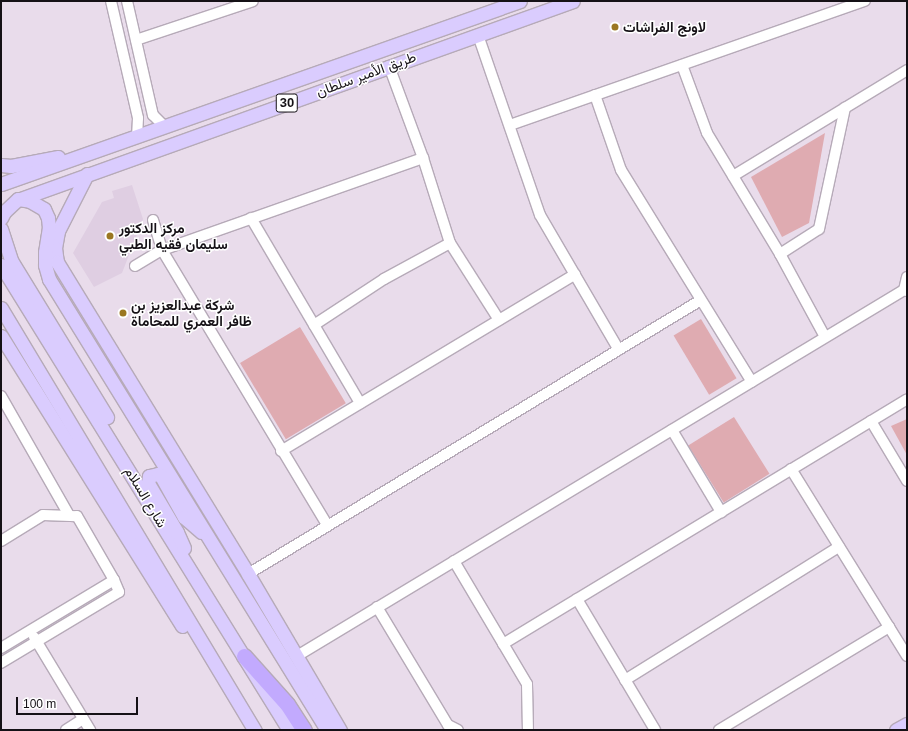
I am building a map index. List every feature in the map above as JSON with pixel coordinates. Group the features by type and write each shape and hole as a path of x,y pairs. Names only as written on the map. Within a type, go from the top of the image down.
{"highway":[{"path":"244,656 286,704 304,730"}],"main road":[{"name":"طريق الأمير سلطان","path":"1,184 520,1"},
{"name":"طريق الأمير سلطان","path":"1,205 573,1"},
{"path":"1,165 11,166 38,162 116,144"},
{"path":"87,174 58,231 54,248 57,262 248,574 340,730"},
{"path":"1,218 4,212 18,199 30,201 44,209 48,218 45,265 49,280 327,730"},
{"path":"1,229 12,262 120,439 125,462"},
{"name":"شارع السلام","path":"1,264 125,462 201,590 244,656 289,730"},
{"name":"شارع السلام","path":"1,308 255,730"},
{"path":"1,336 194,645 246,715"},
{"path":"201,590 177,532 148,483 149,476 158,474 161,476 184,517 211,541"},
{"path":"896,730 907,724"}],"street":[{"path":"111,1 138,118 137,137"},
{"path":"127,1 153,115 165,127"},
{"path":"136,40 228,5 253,1"},
{"path":"510,125 865,1"},
{"path":"478,35 540,215 619,350"},
{"path":"682,65 707,133 780,254 825,337"},
{"path":"389,66 423,158 450,243 499,320"},
{"path":"733,176 907,70"},
{"path":"595,95 621,170 752,382"},
{"path":"780,254 819,229 845,108"},
{"path":"135,266 162,250 423,158"},
{"path":"251,218 360,403"},
{"path":"153,220 162,250 326,525"},
{"path":"314,325 384,279 450,243"},
{"path":"281,451 575,274"},
{"path":"297,656 825,337 905,291 907,277"},
{"path":"248,574 326,525 701,300"},
{"path":"1,396 69,514"},
{"path":"502,644 907,399"},
{"path":"872,421 907,481"},
{"path":"672,430 721,512"},
{"path":"791,469 907,656"},
{"path":"1,541 43,515 69,514 78,516 114,580 119,592 1,664"},
{"path":"625,680 839,547"},
{"path":"454,561 526,684 528,730"},
{"path":"1,648 114,580"},
{"path":"577,599 655,730"},
{"path":"378,608 448,725 458,730"},
{"path":"719,730 889,627"},
{"path":"31,630 90,730"},
{"path":"66,730 83,719"}],"shaded area":[{"path":"825,133 809,223 782,237 751,177"},
{"name":"مركز الدكتور سليمان فقيه الطبي","path":"132,185 143,219 122,273 94,287 73,253 102,202 114,198 112,191"},
{"path":"701,319 737,378 709,395 674,335"},
{"path":"300,327 346,403 286,439 240,363"},
{"path":"734,417 770,474 724,502 688,446"},
{"path":"907,419 907,455 891,426"}],"place":[{"name":"لاونج الفراشات","path":"615,27"},
{"name":"مركز الدكتور سليمان فقيه الطبي","path":"110,236"},
{"name":"شركة عبدالعزيز بن ظافر العمري للمحاماة","path":"123,313"}]}
